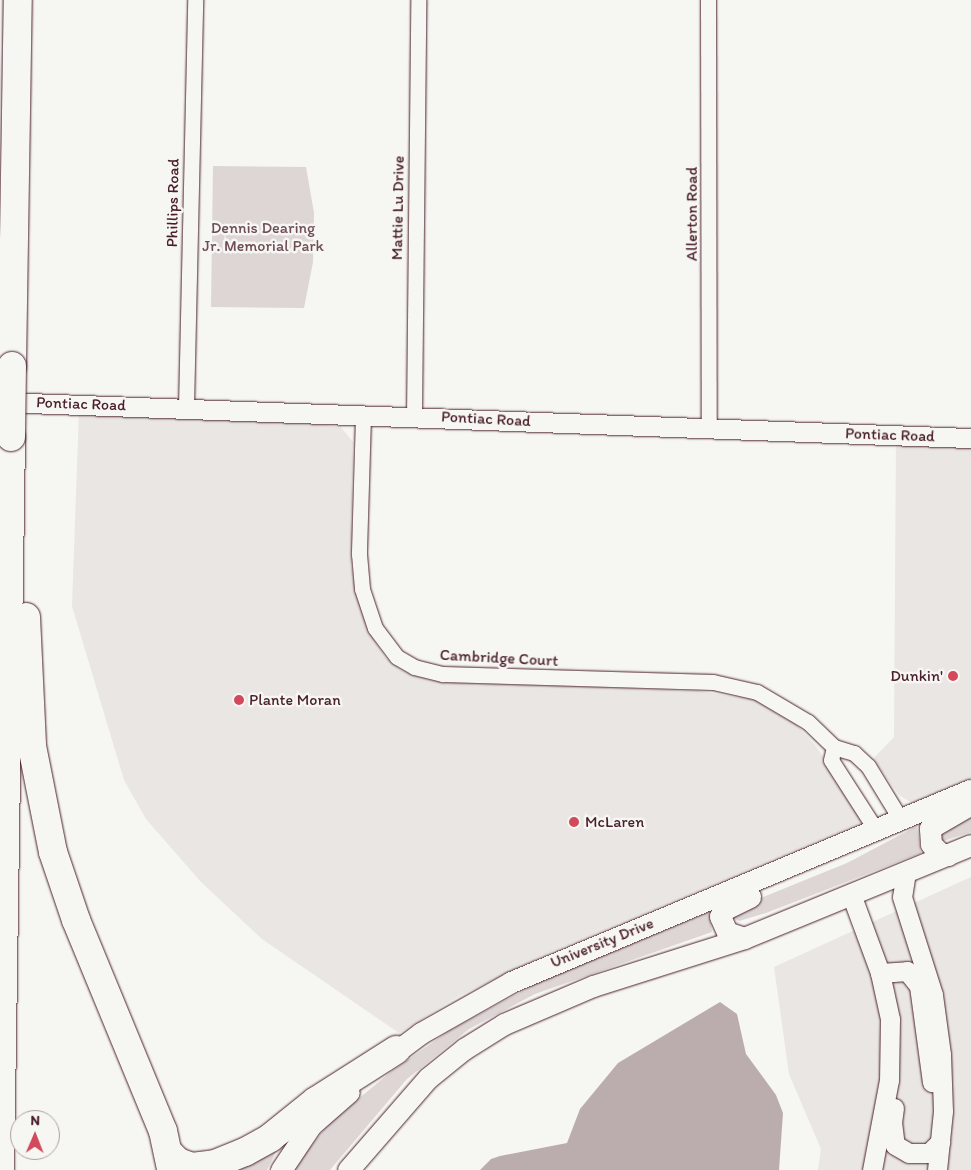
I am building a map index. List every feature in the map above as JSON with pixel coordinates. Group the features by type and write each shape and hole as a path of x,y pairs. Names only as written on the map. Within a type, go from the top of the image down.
{"highway":[{"path":"0,1170 18,0"},
{"path":"9,505 25,580 29,718 36,777 47,828 76,920 152,1101 170,1161 192,1168 215,1164 245,1152 270,1138 316,1101 396,1050"}],"main road":[{"name":"University Drive","path":"281,1170 312,1125 396,1050 448,1016 518,978 971,790"},
{"path":"948,854 940,853 931,844 930,828 944,817 971,805"},
{"path":"744,938 733,936 722,926 720,916 724,909 837,862 869,833"},
{"path":"348,1170 428,1078 464,1049 504,1024 570,994 744,938 971,845"}],"street":[{"name":"Phillips Road","path":"186,407 195,0"},
{"name":"Mattie Lu Drive","path":"414,416 418,0"},
{"name":"Allerton Road","path":"708,0 710,427"},
{"name":"Pontiac Road","path":"0,402 186,407 364,416 414,416 971,438"},
{"name":"Cambridge Court","path":"364,416 360,554 362,589 375,628 396,657 414,668 442,674 720,683 757,692 781,704 808,722 834,747 854,752 868,766 901,820"},
{"path":"834,747 831,760 869,833"},
{"path":"906,872 902,897 933,994 937,1024 943,1111 937,1170"},
{"path":"851,894 880,972 890,1019 901,1045 892,1122 896,1145 909,1153 929,1154 940,1142"},
{"path":"880,972 907,971 920,986 931,1080 943,1111"},
{"path":"872,1170 889,1080 890,1019"}],"shaded area":[{"path":"79,410 340,426 353,442 351,563 356,595 376,644 386,658 401,670 429,680 698,691 761,701 795,723 815,745 858,806 861,823 552,952 459,996 399,1033 262,939 201,882 146,819 124,780 72,606"},
{"path":"896,441 971,444 971,778 912,803 899,795 873,759 894,737"},
{"path":"971,877 971,1170 818,1170 821,1149 789,1074 774,967"},
{"path":"720,1002 737,1014 746,1054 776,1095 783,1113 779,1170 480,1170 491,1159 500,1156 567,1143 580,1109 618,1063"}],"green space":[{"name":"Dennis Dearing Jr. Memorial Park","path":"213,166 306,167 314,213 313,262 304,308 211,307"},
{"path":"971,810 971,832 943,841 937,836"},
{"path":"917,826 921,853 766,913 739,921 733,918 756,900 847,863"},
{"path":"709,912 712,932 535,994 469,1029 407,1079 330,1170 292,1170 329,1123 392,1071 449,1031 539,982"},
{"path":"279,1146 267,1170 225,1170"}],"place":[{"name":"Dunkin'","path":"953,676"},
{"name":"Plante Moran","path":"239,700"},
{"name":"McLaren","path":"574,822"}]}
